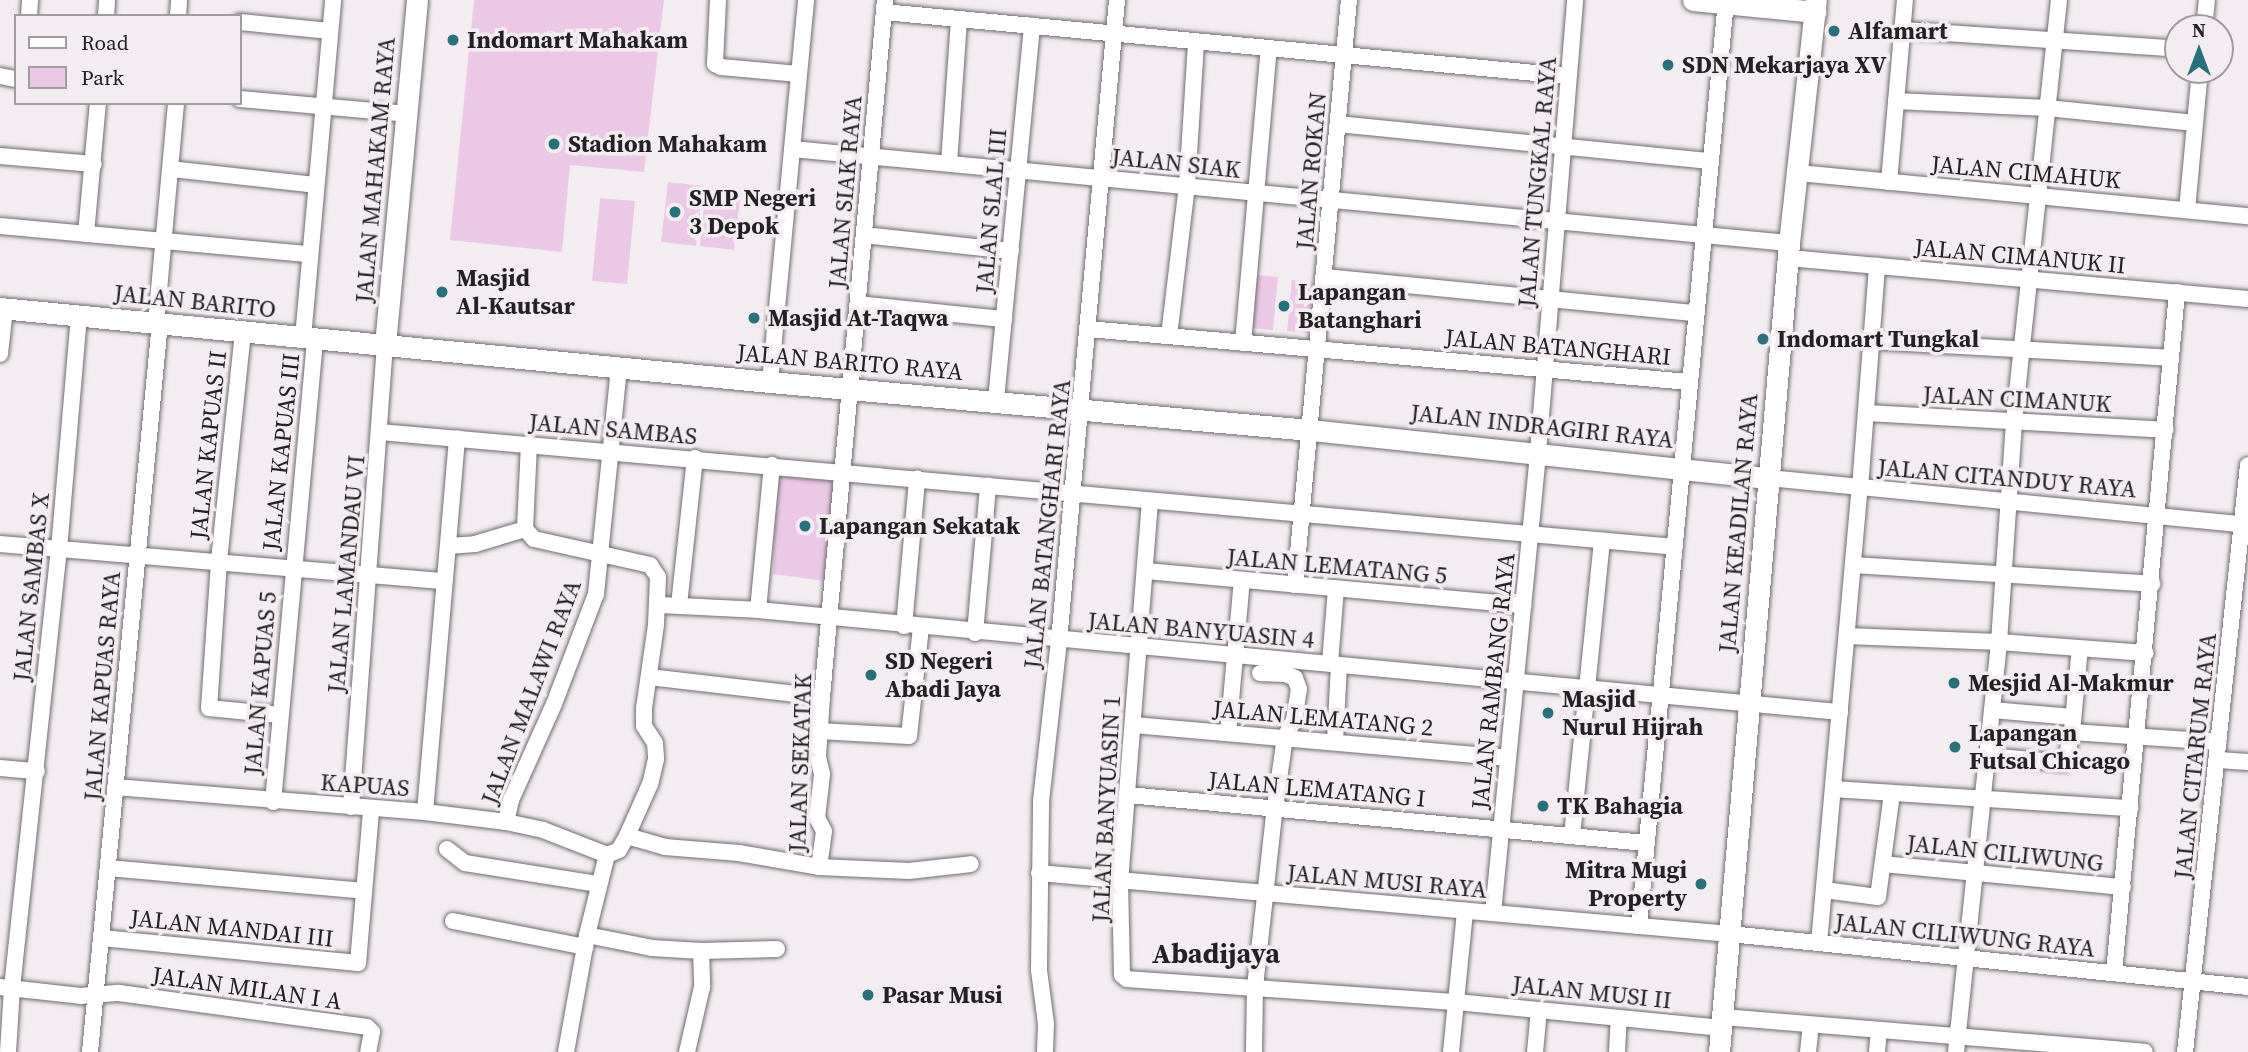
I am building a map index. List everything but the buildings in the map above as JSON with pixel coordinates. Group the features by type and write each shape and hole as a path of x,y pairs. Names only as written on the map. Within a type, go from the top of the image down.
{"street":[{"name":"JALAN KAPUAS III","path":"292,568 309,339 310,254 333,0"},
{"name":"JALAN MAHAKAM RAYA","path":"385,345 417,0"},
{"path":"718,0 713,55 715,64 721,67 799,74"},
{"path":"769,382 806,0"},
{"name":"JALAN BATANGHARI RAYA","path":"1045,1052 1046,1024 1039,970 1039,873 1044,758 1059,640 1117,0"},
{"name":"JALAN ROKAN","path":"1295,585 1319,349 1349,0"},
{"name":"JALAN TUNGKAL RAYA","path":"1538,452 1575,0"},
{"path":"1693,0 1815,6"},
{"path":"1889,182 1905,0"},
{"path":"1957,1045 1999,642 2014,421 2059,0"},
{"path":"1639,926 1726,1"},
{"path":"884,6 959,19 1568,76"},
{"name":"JALAN SIAK RAYA","path":"850,388 884,6"},
{"name":"JALAN KEADILAN RAYA","path":"1719,1052 1789,251 1815,6"},
{"path":"949,163 959,19"},
{"path":"242,22 330,31"},
{"name":"JALAN SLAL III","path":"996,400 1032,26"},
{"path":"1902,30 2164,48"},
{"path":"1169,336 1188,186 1196,41"},
{"path":"1243,343 1254,194 1269,48"},
{"path":"2187,210 2199,84"},
{"path":"242,99 407,114"},
{"path":"1896,101 2047,108 2195,123"},
{"path":"86,234 98,105"},
{"name":"JALAN KAPUAS RAYA","path":"90,1052 93,994 102,938 176,105"},
{"path":"1338,124 1710,161"},
{"name":"JALAN SIAK","path":"792,149 1703,236"},
{"path":"0,156 94,164"},
{"path":"171,169 316,185"},
{"name":"JALAN CIMAHUK","path":"1799,173 2248,216"},
{"path":"0,226 310,254"},
{"path":"864,235 1010,251"},
{"name":"JALAN CIMANUK II","path":"1703,236 1877,266 2248,299"},
{"path":"1819,943 1877,266"},
{"path":"1325,277 1695,313"},
{"path":"2114,973 2159,514 2177,292"},
{"path":"858,304 1004,319"},
{"path":"0,354 2,309"},
{"name":"JALAN BARITO","path":"2,309 385,345"},
{"name":"JALAN SAMBAS X","path":"8,1052 6,987 37,771 79,316"},
{"name":"JALAN BATANGHARI","path":"1088,329 1689,382"},
{"name":"JALAN KAPUAS II","path":"243,332 219,562 209,708 280,715"},
{"path":"1871,341 2171,358"},
{"name":"JALAN BARITO RAYA","path":"385,345 1310,430"},
{"name":"JALAN LAMANDAU VI","path":"351,807 385,345"},
{"name":"JALAN MALAWI RAYA","path":"506,822 511,800 554,704 596,594 619,368"},
{"name":"JALAN SEKATAK","path":"819,867 824,831 817,818 822,774 818,756 819,731 850,388"},
{"name":"JALAN CIMANUK","path":"1866,413 2166,430"},
{"name":"JALAN INDRAGIRI RAYA","path":"1310,430 1769,478"},
{"name":"JALAN SAMBAS","path":"380,432 1675,547"},
{"path":"425,812 457,438"},
{"path":"528,444 525,529 534,539 601,552 650,565 656,570 657,605 644,726 655,743 656,759 650,785 627,836 619,850 607,855 598,884 566,1052"},
{"name":"JALAN RAMBANG RAYA","path":"1493,913 1538,452"},
{"path":"679,605 695,458"},
{"path":"758,610 772,465"},
{"name":"JALAN CITARUM RAYA","path":"2185,1052 2195,981 2248,465"},
{"name":"JALAN CITANDUY RAYA","path":"1769,478 2159,514 2243,528"},
{"path":"904,626 917,479"},
{"path":"975,633 988,486"},
{"name":"JALAN BANYUASIN 1","path":"1122,975 1120,880 1129,795 1150,501"},
{"path":"448,546 475,544 525,529"},
{"path":"1573,836 1602,541"},
{"path":"0,544 444,581"},
{"path":"1853,565 2003,572 2152,584"},
{"name":"JALAN KAPUAS 5","path":"274,802 292,568"},
{"name":"JALAN LEMATANG 5","path":"1146,571 1523,606"},
{"path":"1228,733 1242,580"},
{"path":"1335,741 1336,588"},
{"path":"657,605 758,610 830,618"},
{"name":"JALAN BANYUASIN 4","path":"830,618 1516,681 1661,698 1840,712"},
{"path":"819,731 909,736 921,627"},
{"path":"1847,636 1999,642 2146,653"},
{"path":"1987,756 2065,764 2073,725 2080,648"},
{"path":"1254,1052 1255,987 1275,807 1285,737 1294,720 1298,689 1295,678 1285,674 1260,673"},
{"path":"649,677 822,697"},
{"path":"1992,710 2137,737 2219,742"},
{"name":"JALAN LEMATANG 2","path":"1133,725 1508,758"},
{"path":"2218,760 2248,762"},
{"path":"0,768 37,771"},
{"name":"KAPUAS","path":"115,787 371,810 425,812 506,822 543,830 607,855"},
{"name":"JALAN CILIWUNG","path":"1833,789 2130,808"},
{"name":"JALAN CILIWUNG","path":"1824,890 1878,897 1892,793"},
{"name":"JALAN LEMATANG I","path":"1129,795 1645,843"},
{"path":"108,868 364,891 371,810"},
{"path":"627,836 665,847 739,853 819,867 909,871 971,864"},
{"path":"447,849 466,863 598,884"},
{"name":"JALAN CILIWUNG","path":"1883,863 2123,887"},
{"name":"JALAN MUSI RAYA","path":"1039,873 1730,934"},
{"name":"JALAN MANDAI III","path":"102,938 358,962 364,891"},
{"path":"1451,1052 1465,911"},
{"path":"453,921 652,948 701,951 777,949"},
{"name":"JALAN CILIWUNG RAYA","path":"1730,934 2248,987"},
{"path":"687,1052 702,987 701,951"},
{"name":"JALAN MUSI II","path":"1122,975 1127,979 1457,1002 1619,1018 1811,1025 1879,1031 1957,1045 2145,1052"},
{"path":"6,987 35,992 93,994"},
{"name":"JALAN MILAN I A","path":"93,994 119,993 367,1027 372,1032 368,1052"},
{"path":"1535,1052 1539,1010"},
{"path":"1617,1052 1619,1018"},
{"path":"1808,1052 1811,1025"},
{"path":"1877,1052 1879,1031"}],"green space":[{"name":"Stadion Mahakam","path":"474,0 664,0 644,172 570,165 562,252 450,240"},
{"path":"668,182 703,186 696,246 661,242"},
{"path":"706,187 741,191 734,250 700,246"},
{"path":"600,198 635,201 627,284 592,281"},
{"name":"Lapangan Batanghari","path":"1255,275 1278,277 1273,330 1250,328"},
{"name":"Lapangan Batanghari","path":"1292,280 1313,282 1308,333 1287,331"},
{"name":"Lapangan Sekatak","path":"777,474 839,478 832,582 773,574"}],"place":[{"name":"Alfamart","path":"1834,31"},
{"name":"Indomart Mahakam","path":"453,40"},
{"name":"SDN Mekarjaya XV","path":"1668,65"},
{"name":"Stadion Mahakam","path":"554,144"},
{"name":"SMP Negeri 3 Depok","path":"675,212"},
{"name":"Masjid Al-Kautsar","path":"442,292"},
{"name":"Lapangan Batanghari","path":"1284,306"},
{"name":"Masjid At-Taqwa","path":"754,318"},
{"name":"Indomart Tungkal","path":"1763,339"},
{"name":"Lapangan Sekatak","path":"805,526"},
{"name":"SD Negeri Abadi Jaya","path":"871,675"},
{"name":"Mesjid Al-Makmur","path":"1954,683"},
{"name":"Masjid Nurul Hijrah","path":"1548,713"},
{"name":"Lapangan Futsal Chicago","path":"1955,747"},
{"name":"TK Bahagia","path":"1543,806"},
{"name":"Mitra Mugi Property","path":"1701,884"},
{"name":"Pasar Musi","path":"868,995"}],"district":[{"name":"Abadijaya","path":"1216,953"}]}
